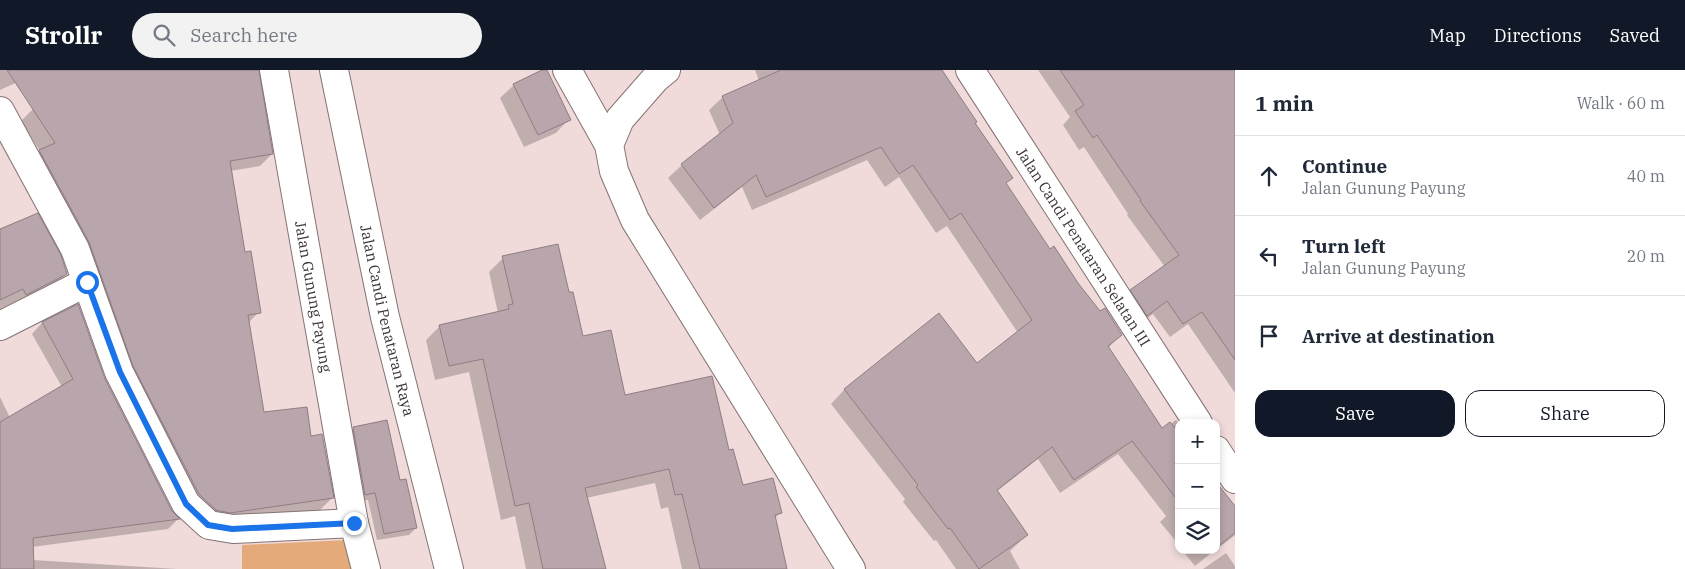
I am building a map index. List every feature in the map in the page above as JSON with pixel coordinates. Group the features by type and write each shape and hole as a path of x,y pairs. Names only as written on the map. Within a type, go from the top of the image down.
{"street":[{"name":"Jalan Gunung Payung","path":"274,70 354,523 366,569"},
{"name":"Jalan Candi Penataran Raya","path":"334,70 385,317 449,569"},
{"path":"567,70 608,145 614,171 634,220 851,569"},
{"path":"608,145 620,119 655,79 666,70"},
{"name":"Jalan Candi Penataran Selatan III","path":"970,70 1195,419"},
{"path":"2,118 75,249 120,372 186,504 208,525 232,529 354,523"},
{"path":"0,326 87,282"},
{"path":"1220,456 1235,479"}],"shaded area":[{"path":"347,540 354,569 242,569 242,545"}],"building":[{"path":"7,70 259,70 273,154 230,161 245,252 251,251 261,313 248,315 264,412 307,407 311,436 322,434 334,498 230,513 216,510 199,494 133,366 89,242 39,150 55,143"},
{"path":"542,70 547,70 571,120 538,135 513,84"},
{"path":"781,70 942,70 977,122 975,123 1013,178 1006,183 1050,249 1054,246 1078,283 1100,311 1105,308 1122,335 1108,346 1162,428 1170,422 1175,428 1175,497 1132,441 1074,480 1052,447 997,490 1028,535 979,569 950,528 948,529 916,487 918,485 844,389 939,313 977,363 1032,320 961,213 950,220 913,165 899,174 881,147 766,197 756,175 714,208 681,164 733,123 722,96"},
{"path":"1060,70 1235,70 1235,360 1202,312 1183,324 1167,301 1147,316 1130,290 1179,255 1140,201 1097,135 1093,138 1075,111 1084,105"},
{"path":"38,213 61,255 67,274 26,295 23,289 0,300 0,229"},
{"path":"558,244 569,292 573,292 583,336 611,330 625,395 712,376 729,450 733,449 743,485 773,478 782,513 775,515 787,569 700,569 682,494 675,495 669,469 585,488 606,569 543,569 529,503 515,506 483,359 449,366 439,325 509,309 508,305 513,304 502,256"},
{"path":"78,304 105,379 172,511 180,519 33,538 34,569 0,569 0,422 73,379 42,322"},
{"path":"387,420 400,480 406,479 417,528 384,534 375,493 365,495 353,427"},
{"path":"1220,487 1235,506 1235,533 1220,545"}],"route":[{"path":"87,282 120,372 186,504 208,525 232,529 354,523"}]}
